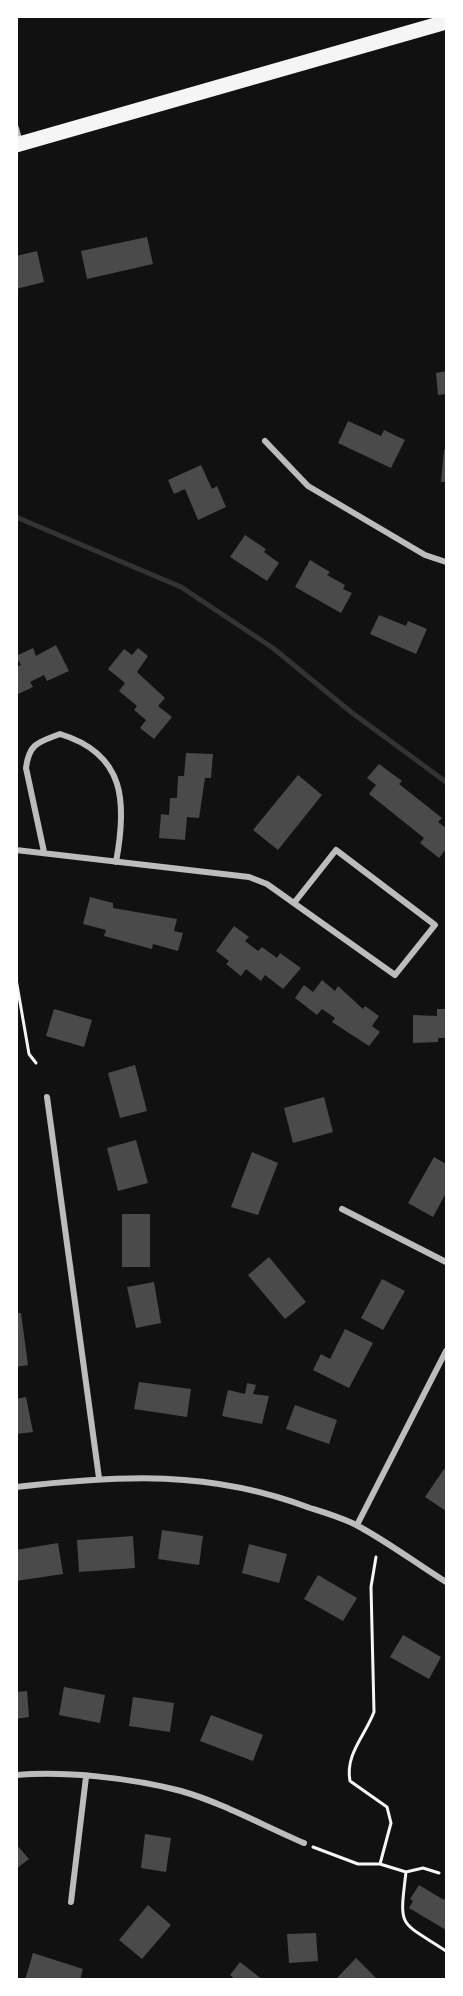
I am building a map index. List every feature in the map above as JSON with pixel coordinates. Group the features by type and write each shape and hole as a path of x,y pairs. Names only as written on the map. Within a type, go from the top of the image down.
{"main road":[{"path":"18,144 447,22"}],"street":[{"path":"16,128 18,144"},
{"path":"265,441 308,486 425,555 447,561"},
{"path":"44,852 26,768 28,754 37,743 60,734 87,745 105,759 114,775 120,802 121,833 116,862"},
{"path":"16,850 249,877 267,884 395,975 435,925 336,850 294,903"},
{"path":"47,1097 99,1478"},
{"path":"342,1209 447,1262"},
{"path":"357,1525 447,1351"},
{"path":"16,1487 99,1478 177,1477 239,1486 297,1503 357,1525 447,1582"},
{"path":"16,1775 39,1773 86,1777 181,1791 304,1843"},
{"path":"71,1902 86,1777"}],"path":[{"path":"16,980 29,1054 36,1063"},
{"path":"376,1557 370,1587 374,1712 368,1728 350,1756 348,1770 350,1781 387,1807 392,1823 380,1864"},
{"path":"304,1843 358,1864 380,1864 406,1872 423,1868 439,1873"},
{"path":"406,1872 402,1918 407,1926 447,1951"}],"building":[{"path":"147,237 153,264 87,279 81,251"},
{"path":"37,251 44,282 16,289 16,256"},
{"path":"446,371 446,394 438,395 436,373"},
{"path":"348,421 381,436 384,430 405,440 391,468 338,443"},
{"path":"444,450 446,450 446,482 441,482"},
{"path":"201,465 212,489 217,486 226,507 198,520 185,489 174,494 168,480"},
{"path":"245,535 266,549 264,552 279,563 267,581 230,557"},
{"path":"310,560 330,572 327,575 345,585 343,589 352,593 341,613 295,587"},
{"path":"379,615 406,626 408,621 427,629 416,654 370,634"},
{"path":"56,645 69,671 47,681 44,675 30,682 33,687 16,695 16,667 21,665 16,656 33,648 36,656"},
{"path":"138,648 148,656 137,672 165,698 158,706 172,717 154,739 140,728 146,720 134,710 137,706 119,691 125,683 108,669 124,649 132,655"},
{"path":"186,753 213,754 211,778 205,778 199,818 187,817 185,840 159,838 161,814 169,815 170,798 177,798 178,776 184,776"},
{"path":"379,764 402,781 399,784 442,818 438,822 446,828 446,849 439,858 420,843 424,838 369,794 376,785 367,778"},
{"path":"298,775 322,795 278,850 253,830"},
{"path":"90,897 113,903 113,908 177,919 174,931 183,933 178,951 153,944 152,949 104,936 106,930 83,924"},
{"path":"234,926 249,937 245,941 258,951 262,947 277,958 280,953 301,968 283,989 265,975 261,981 246,969 241,976 226,964 229,961 216,951"},
{"path":"322,980 335,991 338,986 363,1009 365,1006 379,1016 372,1026 380,1032 369,1046 332,1022 335,1018 322,1009 317,1015 295,998 304,985 313,992"},
{"path":"54,1009 92,1020 84,1047 46,1036"},
{"path":"437,1009 446,1009 446,1038 438,1038 438,1042 413,1043 413,1015 437,1016"},
{"path":"135,1065 147,1111 120,1118 108,1073"},
{"path":"324,1097 333,1132 293,1143 284,1108"},
{"path":"136,1140 148,1183 118,1191 107,1148"},
{"path":"252,1152 278,1163 258,1215 231,1207"},
{"path":"434,1157 446,1164 446,1193 433,1217 408,1203"},
{"path":"122,1214 150,1214 150,1267 122,1267"},
{"path":"269,1257 306,1302 285,1319 248,1275"},
{"path":"382,1279 405,1291 383,1330 361,1318"},
{"path":"154,1282 161,1323 136,1328 127,1287"},
{"path":"16,1313 21,1313 28,1365 16,1367"},
{"path":"345,1329 373,1343 349,1388 313,1370 321,1354 330,1359"},
{"path":"139,1382 191,1389 187,1417 134,1409"},
{"path":"247,1383 256,1385 253,1394 269,1396 262,1424 222,1416 228,1390 245,1394"},
{"path":"26,1397 33,1432 16,1434 16,1399"},
{"path":"295,1405 337,1420 329,1444 286,1429"},
{"path":"444,1469 446,1470 446,1511 425,1497"},
{"path":"162,1530 203,1536 199,1565 158,1559"},
{"path":"133,1536 135,1568 79,1572 77,1540"},
{"path":"58,1543 63,1574 16,1581 16,1550"},
{"path":"249,1544 287,1554 279,1583 242,1573"},
{"path":"318,1575 357,1598 343,1621 304,1599"},
{"path":"403,1635 441,1657 429,1679 390,1657"},
{"path":"64,1687 105,1695 100,1723 59,1715"},
{"path":"27,1691 29,1717 16,1719 16,1692"},
{"path":"133,1697 174,1703 170,1732 129,1726"},
{"path":"211,1715 263,1735 253,1761 200,1741"},
{"path":"145,1834 171,1838 166,1872 141,1868"},
{"path":"16,1844 29,1859 16,1869"},
{"path":"419,1885 444,1900 446,1896 446,1930 409,1908 413,1901 410,1899"},
{"path":"148,1905 171,1925 142,1959 119,1940"},
{"path":"316,1933 318,1961 289,1963 287,1934"},
{"path":"33,1953 83,1969 80,1980 25,1980"},
{"path":"356,1958 378,1980 339,1980 337,1978"},
{"path":"240,1962 263,1980 236,1980 230,1975"}],"waterway":[{"path":"16,517 181,587 273,648 351,712 446,782"}]}
